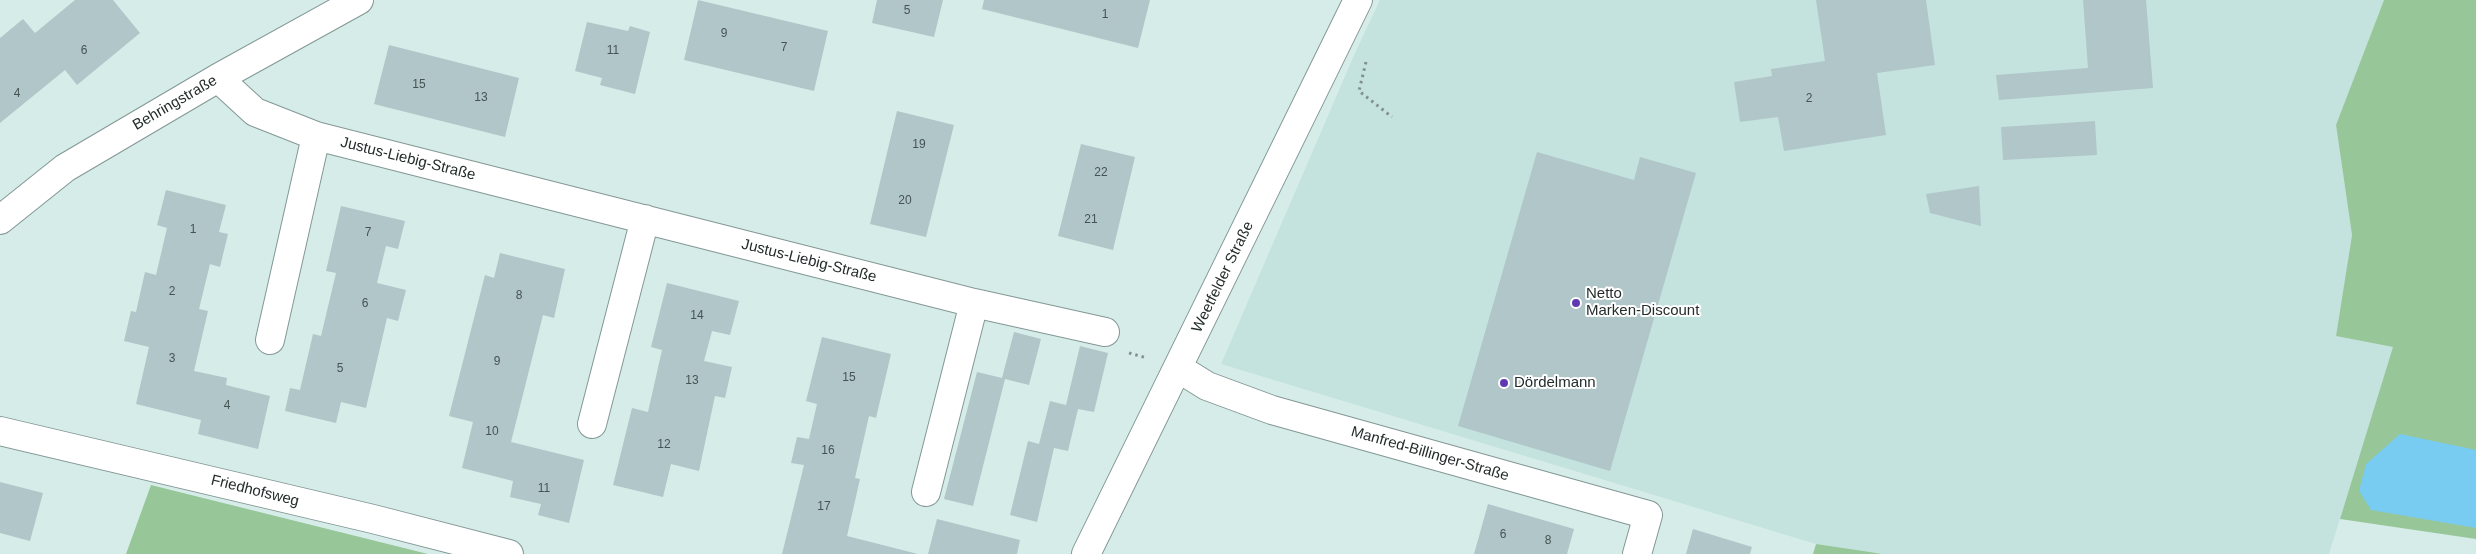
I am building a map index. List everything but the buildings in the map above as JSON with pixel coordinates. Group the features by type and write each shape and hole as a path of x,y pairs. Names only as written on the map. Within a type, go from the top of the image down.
{"street":[{"name":"Behringstraße","path":"0,220 65,168 218,78 359,0"},
{"name":"Weetfelder Straße","path":"1086,554 1353,8"},
{"name":"Justus-Liebig-Straße","path":"218,78 255,112 316,136 974,303 1105,332"},
{"path":"270,340 316,136"},
{"path":"592,424 645,219"},
{"path":"926,492 974,303"},
{"name":"Manfred-Billinger-Straße","path":"1178,368 1207,386 1272,410 1648,515 1637,554"},
{"name":"Friedhofsweg","path":"0,431 344,512 509,554"}],"path":[{"path":"1353,8 1363,40 1366,60 1359,91 1392,117"},
{"path":"1105,332 1115,349 1178,368"}],"shaded area":[{"path":"1380,0 2384,0 2336,125 2352,235 2336,336 2394,347 2329,554 1882,554 1816,544 1221,364 1355,53"}],"green space":[{"path":"2384,0 2476,0 2476,539 2340,519 2393,347 2336,336 2352,235 2336,125"},
{"path":"151,485 428,554 126,554"},
{"path":"1816,544 1870,552 1882,554 1813,554"}],"water":[{"path":"2400,434 2476,450 2476,528 2371,510 2359,491 2366,464"}],"place":[{"name":"Netto Marken-Discount","path":"1576,303"},
{"name":"Dördelmann","path":"1504,383"}]}
